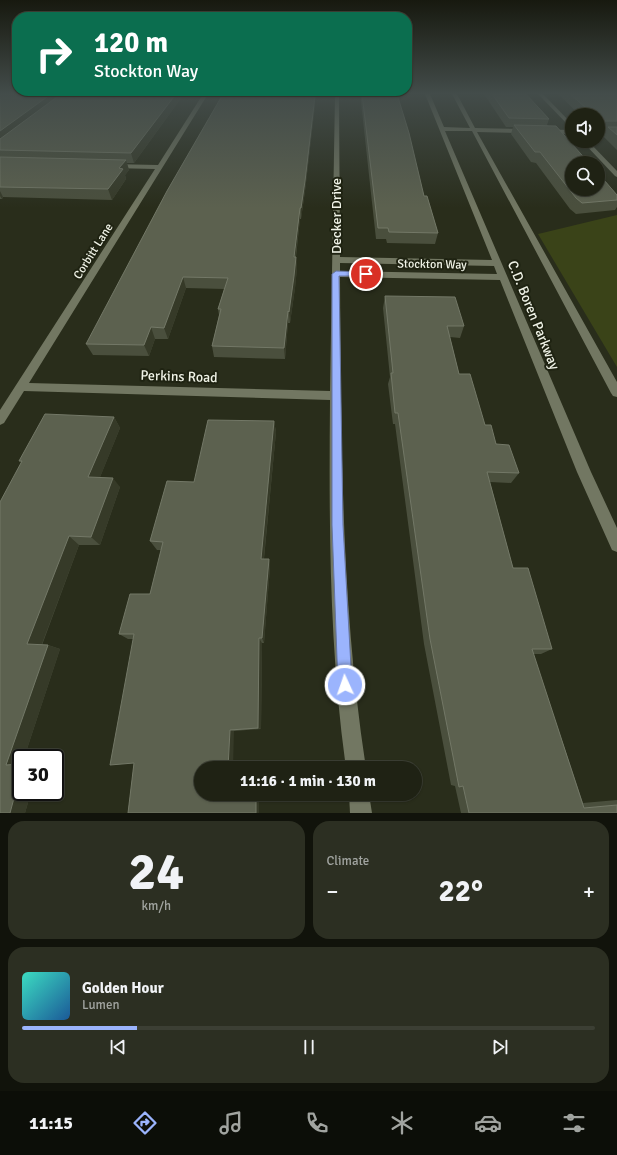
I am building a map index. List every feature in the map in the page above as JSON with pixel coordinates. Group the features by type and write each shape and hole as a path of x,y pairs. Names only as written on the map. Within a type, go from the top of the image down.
{"street":[{"name":"Corbitt Lane","path":"0,420 182,132"},
{"name":"Decker Drive","path":"337,132 337,525 345,685 355,761"},
{"name":"C.D. Boren Parkway","path":"443,132 584,472 617,545"},
{"path":"474,132 565,135"},
{"name":"C.D. Boren Parkway","path":"474,132 617,393"},
{"path":"605,133 617,133"},
{"path":"592,148 617,174"},
{"path":"107,166 160,167"},
{"name":"Stockton Way","path":"336,260 498,263"},
{"name":"Stockton Way","path":"336,274 504,278"},
{"name":"Perkins Road","path":"21,387 336,396"},
{"path":"360,801 361,813"}],"green space":[{"path":"617,215 617,367 538,234"}],"building":[{"path":"10,132 147,132 131,153 0,150 0,139"},
{"path":"201,132 311,132 300,208 294,257 296,257 294,276 284,348 212,346 221,309 218,309 228,278 183,277 164,328 151,327 144,345 86,344 167,191"},
{"path":"367,132 409,132 424,196 427,196 438,233 389,232 388,228 378,228"},
{"path":"519,132 561,132 565,136 565,148 576,148 583,156 565,156 565,184 540,152 535,152"},
{"path":"0,157 126,160 119,168 123,169 108,189 0,187"},
{"path":"605,181 617,195 617,200 582,203 574,196 605,196"},
{"path":"385,296 455,297 464,326 447,326 459,374 470,374 485,425 491,425 496,444 509,445 519,473 487,472 513,568 528,568 552,649 532,649 584,808 617,805 617,813 469,813 463,786 459,787 430,639 398,413 395,413 391,373 393,373"},
{"path":"45,414 114,417 88,477 113,478 91,537 69,536 27,644 48,645 6,765 12,765 12,801 13,801 10,813 0,813 0,502 22,461 19,461"},
{"path":"208,420 274,421 261,559 269,559 262,638 259,638 258,728 230,730 228,761 194,761 194,801 256,801 256,813 128,813 134,763 110,765 134,634 119,634 130,594 150,594 163,542 150,541 167,481 194,482"}],"route":[{"path":"345,685 337,525 336,274 366,274"}]}
